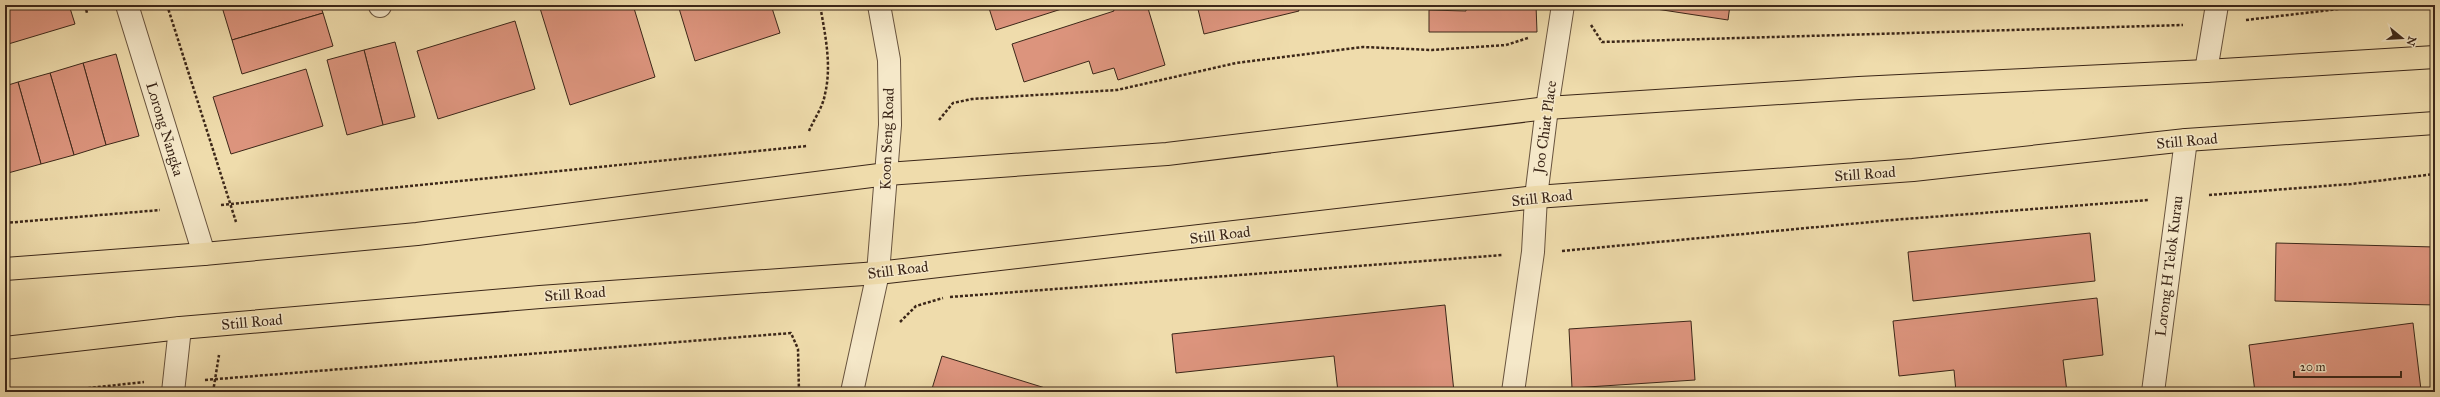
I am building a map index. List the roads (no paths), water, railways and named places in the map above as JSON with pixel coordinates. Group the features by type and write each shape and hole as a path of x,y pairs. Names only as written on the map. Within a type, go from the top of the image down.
{"highway":[{"path":"5,269 204,254 417,234 887,174 1167,154 1547,108 1859,88 2435,58"},
{"name":"Still Road","path":"5,348 223,324 540,297 878,273 1536,197 1913,170 2186,140 2435,123"}],"street":[{"name":"Lorong Nangka","path":"127,5 204,254"},
{"name":"Koon Seng Road","path":"852,392 878,273 887,174 890,125 889,60 879,5"},
{"name":"Joo Chiat Place","path":"1513,392 1533,252 1536,197 1547,108 1563,5"},
{"path":"2206,71 2216,14"},
{"name":"Lorong H Telok Kurau","path":"2153,392 2186,140"},
{"path":"173,386 180,328"}]}
